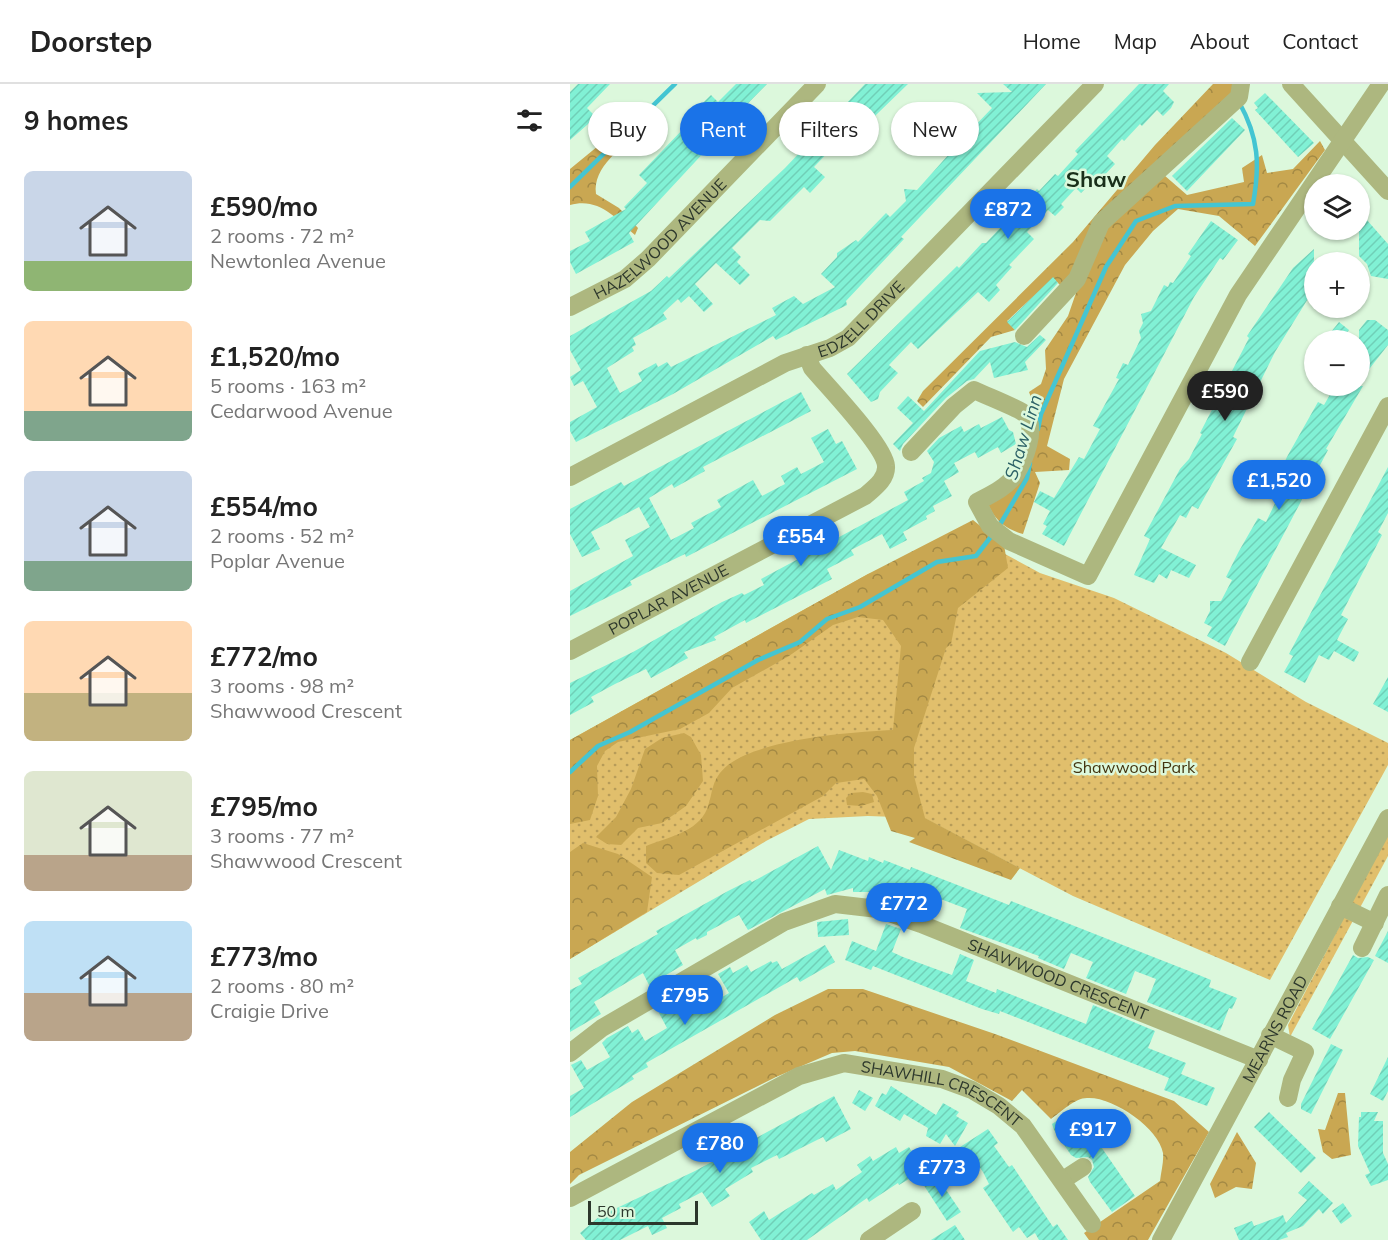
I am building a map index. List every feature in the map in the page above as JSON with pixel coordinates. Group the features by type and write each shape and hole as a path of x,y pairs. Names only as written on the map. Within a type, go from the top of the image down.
{"street":[{"name":"HAZELWOOD AVENUE","path":"570,307 626,279 817,84"},
{"name":"EDZELL DRIVE","path":"570,477 785,363 830,348 848,338 1095,84"},
{"path":"1024,336 1077,279 1101,223 1239,97 1241,84"},
{"path":"1291,84 1388,191"},
{"path":"911,452 954,406 974,390 1024,413 1031,425 1028,445 1015,475 997,492 977,502 990,526 1009,541 1088,576 1238,295 1381,84"},
{"name":"POPLAR AVENUE","path":"570,651 865,496 880,483 886,466 879,448 812,368 807,355"},
{"path":"1250,662 1388,406"},
{"name":"MEARNS ROAD","path":"1161,1240 1388,818"},
{"path":"1362,948 1388,895"},
{"name":"SHAWWOOD CRESCENT","path":"570,1053 602,1028 784,922 835,904 878,909 921,924 1259,1060"},
{"path":"1340,906 1375,923"},
{"path":"1270,1035 1305,1052 1292,1080 1288,1098"},
{"name":"SHAWHILL CRESCENT","path":"570,1198 799,1076 844,1063 934,1077 972,1090 999,1106 1023,1126 1092,1224"},
{"path":"1063,1180 1083,1167"},
{"path":"872,1239 912,1211"}],"green space":[{"path":"1213,84 1235,84 1229,97 1096,221 1076,271 1061,286 1053,278 1007,321 1015,330 991,337 923,407 917,401 923,391 1073,242 1155,145"},
{"path":"1320,141 1325,150 1308,174 1304,174 1304,179 1255,246 1219,216 1178,209 1153,231 1125,265 1064,379 1047,446 1070,459 1069,470 1035,472 1040,483 1023,534 1002,524 988,504 1026,462 1037,414 1029,392 1041,384 1046,369 1045,350 1068,316 1077,290 1107,227 1164,175 1187,195 1244,182 1242,168 1262,155 1267,173 1293,169"},
{"path":"588,154 612,156 599,175 596,194 619,208 638,228 635,235 613,215 598,206 580,203 570,205 570,169"},
{"path":"973,520 1004,545 1008,568 958,608 951,644 946,648 914,748 914,776 925,818 1020,868 1011,880 909,842 915,838 891,831 877,796 864,779 836,783 823,796 679,875 657,873 646,863 646,846 689,829 703,817 718,776 728,765 743,756 807,738 893,730 901,646 883,620 858,617 833,625 789,656 732,688 709,713 680,729 618,742 605,751 597,766 598,796 590,820 570,824 570,740 868,574"},
{"name":"Shawwood Park","path":"981,541 1040,573 1114,598 1226,653 1306,702 1388,743 1388,765 1270,980 1073,896 924,818 868,816 809,819 766,841 570,959 570,740 868,574"},
{"path":"684,733 691,737 701,755 703,781 686,806 662,823 638,828 621,845 607,844 596,837 616,817 631,789 645,749 662,738"},
{"path":"851,793 872,794 874,802 861,806 847,805 846,798"},
{"path":"1388,833 1388,856 1290,1037 1288,1025"},
{"path":"583,843 618,854 652,877 647,912 570,959 570,852"},
{"path":"828,989 863,989 995,1034 1174,1101 1209,1132 1148,1240 1089,1240 1084,1233 1160,1181 1163,1153 1160,1143 1133,1115 1109,1102 1087,1098 1073,1103 1051,1119 1022,1090 1012,1101 949,1067 855,1051 832,1053 776,1077 579,1175 570,1184 570,1152 632,1102 775,1015"},
{"path":"1338,1093 1345,1093 1351,1155 1332,1159 1323,1152 1318,1129 1325,1130"},
{"path":"1237,1132 1256,1163 1252,1189 1236,1187 1215,1198 1210,1184"}],"building":[{"path":"578,84 610,84 593,102 588,102 588,124 570,140 570,92"},
{"path":"736,84 767,84 749,102 718,102"},
{"path":"865,84 908,84 879,112 879,102 848,102"},
{"path":"1003,84 1046,84 979,155 979,122 992,108 977,93 1012,92"},
{"path":"1139,84 1169,84 1163,91 1174,102 1171,108 1163,116 1157,110 1124,141 1122,139 1107,156 1115,164 1097,183 1094,180 1081,193 1076,188 1061,204 1064,207 1055,216 1048,210 1027,232 1034,239 1009,265 1012,267 996,285 1000,290 989,302 978,292 918,349 911,342 889,365 898,373 880,392 878,399 871,402 847,374 957,266 959,268 982,243 986,243 1037,189 1039,191 1055,174 1058,176 1078,154 1075,151"},
{"path":"1265,93 1314,143 1298,157 1255,110 1258,108 1254,103"},
{"path":"711,95 718,102 704,102"},
{"path":"1232,118 1245,130 1187,191 1172,176"},
{"path":"680,132 680,156 701,156 629,233 634,242 576,274 570,262 570,251 590,241 585,232 626,209 624,207 647,183 639,175 657,156 668,156 668,145"},
{"path":"796,156 824,156 814,167 825,177 810,193 804,187 770,221 760,220 732,248 741,257 737,262 750,275 740,285 716,263 695,284 713,304 704,312 689,296 681,303 678,299 663,313 667,319 633,338 636,345 632,347 634,351 607,368 620,393 642,381 638,373 656,363 658,367 667,362 671,367 776,315 772,308 794,296 803,304 835,287 821,274 837,257 837,253 856,240 858,242 886,213 890,217 906,201 904,189 917,190 947,156 978,156 901,237 904,239 846,301 847,305 776,340 773,336 673,394 576,442 570,431 570,422 597,407 583,381 574,386 570,377 581,370 570,350 570,336 651,291 667,276 669,278"},
{"path":"1211,221 1238,240 1223,260 1220,258 1194,297 1064,546 1042,534 1047,526 1043,524 1050,511 1034,502 1040,491 1054,498 1079,457 1084,459 1100,429 1093,426 1119,379 1116,378 1123,363 1128,365 1141,338 1139,331 1143,323 1141,314 1151,311 1164,285 1168,287 1170,282 1173,283 1191,256 1188,254"},
{"path":"1370,224 1388,244 1388,279 1371,276 1370,252 1359,252 1359,240 1370,240"},
{"path":"1304,258 1304,305 1275,352 1233,437 1237,439 1198,509 1192,506 1186,518 1180,515 1161,548 1196,565 1189,578 1171,570 1167,579 1159,574 1154,583 1134,575 1150,539 1144,536 1180,469 1189,459 1202,434 1200,433 1249,338 1247,336 1293,268"},
{"path":"1053,277 1058,283 1015,330 1007,322"},
{"path":"1367,320 1375,320 1388,330 1388,345 1370,368 1370,330 1359,330"},
{"path":"1339,322 1349,330 1333,330"},
{"path":"1040,335 1046,340 1025,362 1028,370 994,378 990,362 974,379 967,381 946,398 903,444 900,451 893,444 913,423 897,408 908,396 924,411 980,351 1015,342 1027,347"},
{"path":"801,392 811,411 703,467 705,471 674,488 672,484 649,498 671,540 694,528 691,523 721,507 717,500 753,480 762,496 785,484 781,476 797,467 801,474 824,462 811,438 828,429 836,444 842,441 857,469 686,557 685,554 630,581 632,585 570,616 570,591 633,556 625,540 650,527 639,507 591,532 600,549 582,557 570,534 570,509 621,482 624,486"},
{"path":"1329,396 1357,396 1326,449 1328,450 1225,646 1207,636 1212,627 1204,623 1210,611 1210,601 1221,601 1232,580 1226,577 1239,551 1258,518 1266,522 1280,493 1271,489 1288,455 1318,402 1324,405"},
{"path":"1002,417 1009,430 1013,432 1016,444 1001,453 998,447 978,458 975,452 954,463 959,472 944,481 952,496 933,506 935,511 926,516 927,519 903,532 907,540 890,549 882,534 851,550 854,555 827,569 832,579 746,623 745,620 714,637 716,640 684,652 688,658 651,678 646,669 615,684 591,697 594,702 570,715 570,683 633,652 722,602 764,585 761,579 908,500 904,492 924,481 922,478 931,473 934,462 927,451 939,438 961,426 964,432 979,424 981,428"},
{"path":"1388,467 1388,513 1378,532 1382,535 1341,615 1348,619 1337,640 1359,652 1354,662 1334,651 1329,660 1319,655 1305,683 1284,672 1293,656 1289,654"},
{"path":"1388,677 1388,712 1373,704"},
{"path":"818,846 831,870 839,850 868,861 869,857 910,870 911,867 1009,905 1011,901 1189,971 1211,980 1209,987 1237,998 1232,1009 1229,1008 1220,1031 1147,1002 1156,979 1135,971 1126,994 1086,978 1093,962 1071,953 1064,969 1038,958 1039,956 960,928 967,909 906,886 899,902 875,896 875,892 853,892 853,888 827,895 825,889 748,930 739,915 707,932 707,935 697,940 696,938 675,950 683,965 649,985 643,973 594,1002 601,1014 570,1032 570,990 582,984 578,978 658,934 656,931 728,891 750,880 752,882"},
{"path":"848,919 849,935 818,937 817,922"},
{"path":"886,924 901,929 892,952 903,957 952,975 960,954 974,960 966,981 996,993 997,989 1086,1024 1093,1005 1155,1031 1148,1048 1186,1063 1181,1074 1215,1088 1207,1106 1164,1090 1169,1078 1152,1071 1000,1011 999,1014 982,1009 873,966 871,970 845,960 852,941 876,951"},
{"path":"1388,931 1388,963 1375,956"},
{"path":"825,945 835,962 800,982 797,977 646,1063 648,1067 632,1076 634,1079 570,1117 570,1096 584,1088 571,1065 581,1060 587,1070 610,1057 602,1043 607,1038 628,1026 632,1033 638,1029 645,1041 667,1028 659,1013 678,1002 681,1007 687,1003 693,1014 729,993 718,974 730,967 733,973 747,965 751,972 771,961 772,963 777,961 782,969"},
{"path":"1353,955 1374,960 1330,1039 1312,1029"},
{"path":"1331,1044 1343,1050 1311,1114 1301,1109 1301,1104"},
{"path":"1388,1057 1388,1091 1383,1101 1370,1094"},
{"path":"891,1086 936,1115 943,1103 959,1112 956,1116 968,1123 955,1146 946,1134 940,1144 926,1136 928,1128 904,1114 900,1121 875,1106 882,1093 886,1095"},
{"path":"859,1090 873,1098 865,1111 852,1103"},
{"path":"834,1096 851,1129 826,1142 823,1137 779,1159 777,1155 751,1168 753,1172 725,1189 730,1196 712,1207 702,1192 679,1204 681,1208 662,1218 667,1228 652,1235 648,1226 620,1240 586,1240 580,1233 600,1216 695,1171"},
{"path":"1075,1109 1135,1196 1112,1212 1088,1177 1094,1167 1092,1160 1088,1157 1076,1158 1071,1155 1054,1130 1052,1124"},
{"path":"1269,1112 1316,1158 1301,1173 1254,1127"},
{"path":"1361,1112 1378,1112 1374,1121 1383,1121 1383,1153 1388,1164 1388,1180 1371,1186 1365,1175 1370,1173 1358,1146"},
{"path":"988,1129 998,1143 994,1146 1009,1167 1012,1165 1053,1227 1057,1224 1068,1240 1039,1240 1035,1233 1027,1238 1019,1227 1013,1232 983,1188 989,1184 983,1172 975,1161 968,1165 957,1149"},
{"path":"896,1147 899,1153 909,1147 924,1172 911,1181 909,1179 899,1185 898,1183 869,1202 867,1198 807,1240 761,1240 749,1222 764,1211 769,1220 812,1193 814,1195 833,1184 836,1190 862,1172 857,1165 870,1156 873,1161"},
{"path":"936,1175 961,1212 947,1221 923,1184"},
{"path":"1309,1181 1333,1203 1323,1214 1319,1209 1303,1226 1286,1233 1288,1237 1279,1240 1239,1240 1234,1228 1252,1221 1254,1226 1283,1215 1286,1223 1307,1200 1298,1193"},
{"path":"1343,1203 1352,1216 1341,1224 1332,1211"},
{"path":"955,1225 965,1240 931,1240"}],"waterway":[{"path":"570,187 675,84"},
{"name":"Shaw Linn","path":"1038,429 1041,414 1106,267 1136,221 1175,206 1253,204 1257,177 1256,152 1251,128 1239,102"},
{"name":"Shaw Linn","path":"998,528 1027,478 1030,463"},
{"name":"Shaw Linn","path":"570,772 598,746 630,732 758,660 800,642 827,619 860,607 937,562 976,556 993,534"}],"district":[{"name":"Shaw","path":"1096,179"}]}
